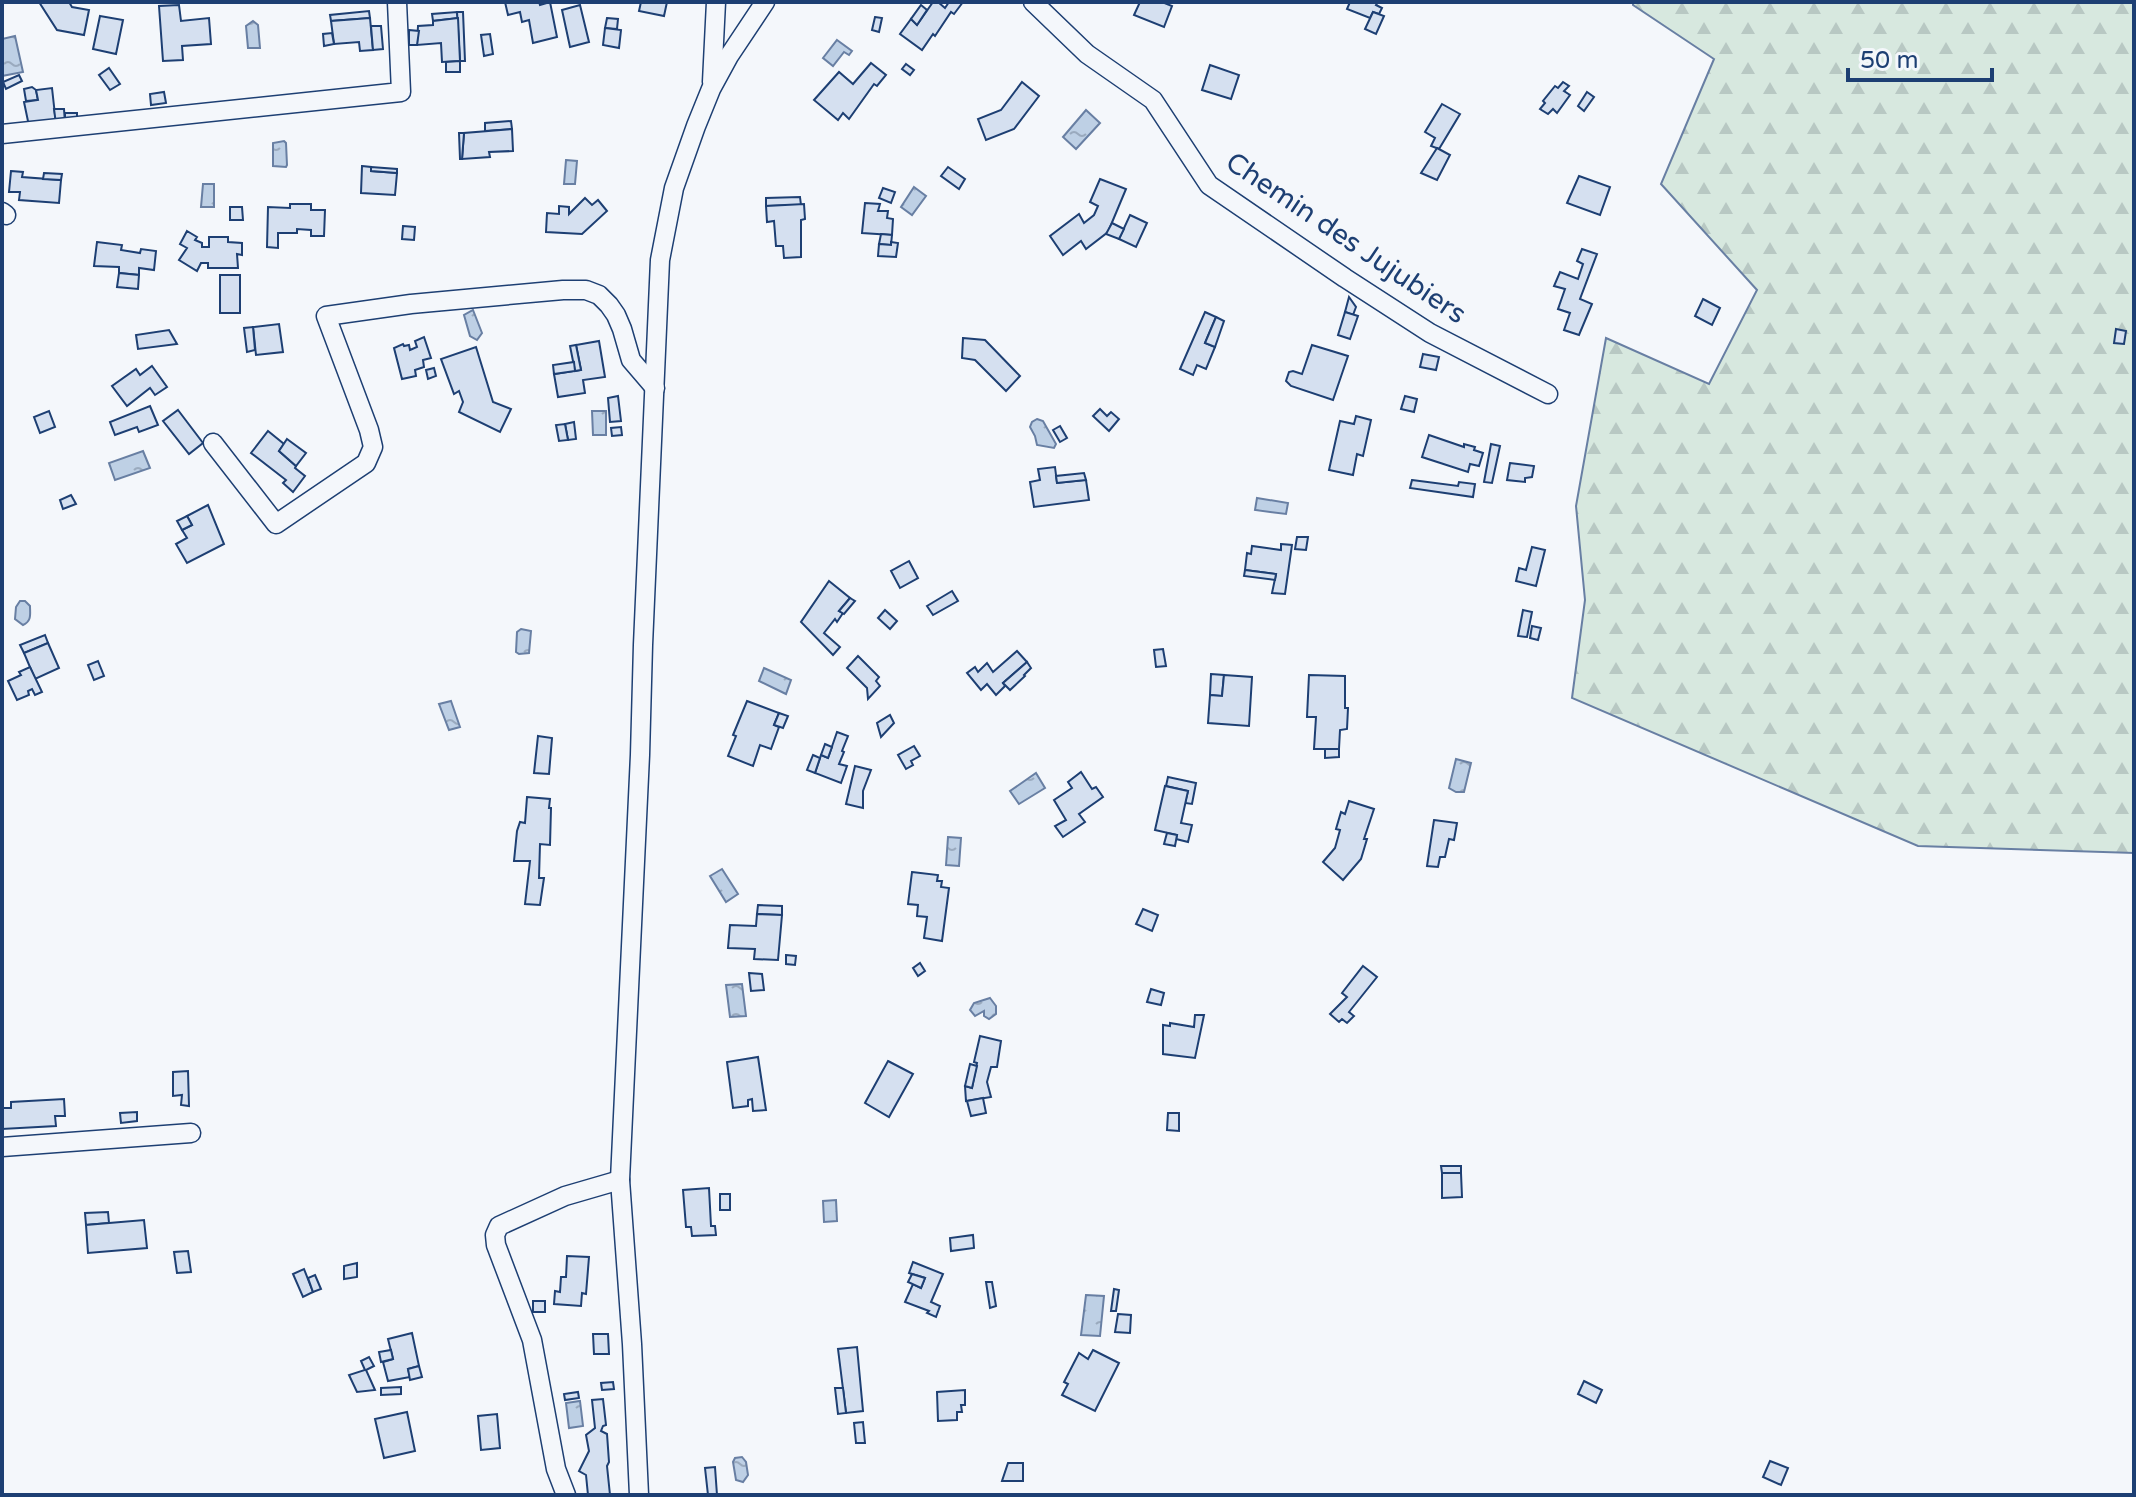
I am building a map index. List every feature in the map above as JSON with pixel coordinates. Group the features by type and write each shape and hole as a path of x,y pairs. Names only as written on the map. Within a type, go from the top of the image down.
{"street":[{"path":"2,134 401,92 397,2"},
{"path":"711,89 716,2"},
{"path":"639,1495 620,1180 658,275 674,188 711,89 765,2"},
{"name":"Chemin des Jujubiers","path":"1033,2 1087,54 1153,100 1209,185 1430,333 1548,394"},
{"path":"213,443 276,524 366,463 373,447 369,430 326,316 411,304 586,290 599,295 616,315 631,360 655,388"},
{"path":"2,1147 191,1133"},
{"path":"566,1495 556,1469 532,1340 495,1235 499,1226 565,1196 620,1180"}],"green space":[{"path":"1633,2 2134,2 2134,853 1918,846 1572,698 1585,600 1576,506 1606,338 1709,384 1757,290 1661,184 1714,59 1633,5"}],"water":[{"path":"253,21 258,25 260,48 248,48 246,26"},
{"path":"15,36 23,72 2,76 2,39"},
{"path":"837,40 852,51 849,55 844,52 833,66 823,58"},
{"path":"1086,110 1100,123 1076,149 1063,137"},
{"path":"284,141 287,165 273,166 273,143"},
{"path":"566,160 577,161 575,184 564,184"},
{"path":"203,184 214,184 214,207 201,207"},
{"path":"914,187 926,196 912,215 901,207"},
{"path":"473,310 482,333 477,340 470,336 464,315"},
{"path":"592,411 606,411 606,435 593,435"},
{"path":"1037,419 1043,421 1056,444 1054,448 1037,445 1030,427"},
{"path":"143,451 150,468 115,480 109,463"},
{"path":"1257,498 1288,503 1286,514 1255,510"},
{"path":"20,601 30,606 29,619 23,625 15,619"},
{"path":"521,629 531,631 529,653 516,652 517,632"},
{"path":"764,668 791,680 786,694 759,681"},
{"path":"451,701 460,727 449,730 439,704"},
{"path":"1456,759 1471,763 1464,792 1449,788"},
{"path":"1036,773 1045,788 1019,804 1010,791"},
{"path":"948,837 961,838 959,866 946,865"},
{"path":"722,869 738,894 726,902 710,876"},
{"path":"742,984 746,1016 730,1017 726,985"},
{"path":"990,998 996,1006 996,1014 989,1019 984,1016 984,1011 975,1016 970,1010 974,1003"},
{"path":"836,1200 837,1221 824,1222 823,1201"},
{"path":"1086,1295 1104,1296 1100,1336 1081,1335"},
{"path":"580,1401 583,1426 569,1428 566,1403"},
{"path":"742,1457 748,1475 743,1482 736,1480 733,1462 735,1458"}],"building":[{"path":"39,2 69,2 72,7 89,10 84,35 57,30"},
{"path":"505,2 539,2 540,5 550,2 557,37 533,43 529,20 522,22 520,12 508,15"},
{"path":"641,2 667,2 664,16 639,11"},
{"path":"933,2 945,8 949,2 963,2 954,14 951,12 922,50 900,34 911,19 917,25"},
{"path":"1140,2 1162,2 1172,6 1164,27 1134,15"},
{"path":"1350,2 1378,2 1376,5 1382,8 1379,14 1373,12 1370,18 1347,9"},
{"path":"179,5 181,21 209,18 211,44 182,46 183,60 163,61 159,6"},
{"path":"580,5 589,42 570,47 562,10"},
{"path":"921,5 927,10 917,25 911,19"},
{"path":"369,11 370,18 331,21 330,15"},
{"path":"457,12 458,18 433,21 432,14"},
{"path":"457,12 463,12 465,61 460,61"},
{"path":"1373,12 1384,16 1376,34 1365,29"},
{"path":"100,16 123,20 116,54 93,49"},
{"path":"875,17 882,18 879,32 872,30"},
{"path":"370,18 373,50 360,51 359,42 334,44 331,21"},
{"path":"458,18 460,61 442,62 441,43 417,45 418,26"},
{"path":"607,18 618,19 617,29 605,28"},
{"path":"371,26 381,26 383,49 373,50"},
{"path":"605,28 621,30 619,48 603,45"},
{"path":"409,30 419,31 417,45 409,45"},
{"path":"332,33 334,44 324,46 323,34"},
{"path":"490,34 493,54 484,56 481,35"},
{"path":"460,61 460,72 446,72 446,62"},
{"path":"871,63 886,75 877,86 874,84 849,119 843,113 838,120 814,100 839,72 853,84"},
{"path":"906,64 914,70 910,75 902,69"},
{"path":"1210,65 1239,75 1231,99 1202,90"},
{"path":"109,68 120,84 110,90 99,75"},
{"path":"19,75 22,81 6,89 3,82"},
{"path":"1022,82 1039,96 1014,129 986,140 978,119 1001,110"},
{"path":"1563,82 1569,86 1564,91 1570,95 1557,113 1553,109 1548,114 1540,109 1555,86 1558,88"},
{"path":"32,87 38,100 26,101 24,89"},
{"path":"52,88 56,124 29,126 24,102 38,100 36,90"},
{"path":"164,92 166,103 151,105 150,94"},
{"path":"1587,92 1594,97 1584,111 1578,106"},
{"path":"1442,104 1460,114 1439,149 1431,146 1435,138 1425,132"},
{"path":"54,109 64,109 65,123 56,124"},
{"path":"65,113 77,113 77,122 65,123"},
{"path":"511,121 512,129 485,131 485,123"},
{"path":"512,129 513,151 489,152 490,157 462,159 464,133"},
{"path":"459,133 464,133 462,159 460,159"},
{"path":"1437,148 1450,155 1437,180 1421,173"},
{"path":"362,166 371,167 371,171 397,173 395,195 361,193"},
{"path":"371,167 397,169 397,173 371,171"},
{"path":"948,167 965,179 959,189 941,176"},
{"path":"11,171 23,172 22,177 61,180 59,203 19,200 20,192 9,192"},
{"path":"44,173 62,174 61,180 43,179"},
{"path":"1579,176 1610,187 1600,215 1567,203"},
{"path":"1100,179 1126,189 1108,232 1086,249 1081,241 1063,255 1050,236 1079,214 1084,223 1094,215 1098,206 1090,202"},
{"path":"883,188 895,192 891,203 879,198"},
{"path":"800,197 801,205 766,206 766,198"},
{"path":"585,198 592,205 598,200 607,211 582,234 546,232 547,213 559,214 559,206 569,207 569,214"},
{"path":"865,203 880,204 878,211 888,211 887,218 893,219 892,235 862,233"},
{"path":"290,204 311,204 311,210 325,210 324,236 311,236 311,230 297,229 297,233 278,233 278,248 267,247 268,207 290,208"},
{"path":"804,204 801,257 784,258 783,246 776,246 774,221 767,222 766,206"},
{"path":"230,207 242,207 243,220 230,220"},
{"path":"1130,215 1147,223 1136,247 1119,239"},
{"path":"1112,223 1124,229 1119,239 1106,234"},
{"path":"403,226 415,227 414,240 402,239"},
{"path":"187,231 197,237 195,240 202,243 202,247 209,247 209,237 228,237 228,242 242,243 242,255 237,254 238,268 208,268 208,263 201,263 197,271 179,260 187,248 180,244"},
{"path":"881,234 892,235 891,245 879,244"},
{"path":"97,242 122,245 121,250 140,253 141,249 156,251 154,270 139,268 139,275 119,273 119,267 94,266"},
{"path":"891,242 898,243 896,257 878,256 879,244 891,245"},
{"path":"1582,249 1597,254 1580,299 1592,304 1579,335 1564,330 1570,313 1558,309 1565,289 1554,286 1560,272 1578,279 1583,264 1577,261"},
{"path":"119,273 139,275 138,289 117,287"},
{"path":"220,275 240,275 240,313 220,313"},
{"path":"1349,297 1356,307 1353,315 1345,312"},
{"path":"1703,299 1720,308 1712,325 1695,316"},
{"path":"1205,312 1216,317 1205,343 1215,347 1206,369 1197,365 1193,375 1180,369"},
{"path":"1345,312 1358,316 1350,339 1338,335"},
{"path":"1216,317 1224,321 1215,347 1205,343"},
{"path":"279,324 283,352 256,355 253,327"},
{"path":"253,327 255,350 247,352 244,328"},
{"path":"2116,329 2126,331 2124,344 2114,343"},
{"path":"169,330 177,344 138,349 136,335"},
{"path":"424,337 431,358 423,360 424,367 415,370 416,376 402,379 394,348 403,344 409,345 410,350 417,347 415,341"},
{"path":"963,338 985,340 1020,376 1006,391 975,360 962,358"},
{"path":"599,341 605,377 583,380 585,393 558,397 554,374 581,370 576,345"},
{"path":"576,345 581,370 575,371 570,346"},
{"path":"1312,345 1348,356 1333,400 1291,386 1286,381 1289,372 1302,374"},
{"path":"476,347 493,402 511,409 500,432 459,412 463,402 459,391 454,394 441,359"},
{"path":"1423,354 1439,357 1436,370 1420,367"},
{"path":"574,362 575,371 554,374 553,365"},
{"path":"152,366 167,387 155,395 150,388 127,406 112,386 136,369 140,375"},
{"path":"434,368 436,376 428,379 426,370"},
{"path":"618,396 621,421 610,422 608,398"},
{"path":"1405,396 1417,399 1414,412 1401,409"},
{"path":"150,406 158,425 139,432 137,427 115,435 110,422"},
{"path":"1100,409 1107,416 1111,412 1119,419 1109,431 1093,416"},
{"path":"178,410 203,443 189,454 163,421"},
{"path":"49,411 55,427 40,433 34,417"},
{"path":"1356,416 1371,420 1363,456 1357,454 1353,475 1329,470 1340,421 1354,424"},
{"path":"574,422 576,439 568,440 565,424"},
{"path":"565,424 568,440 559,441 556,425"},
{"path":"1060,426 1067,438 1060,442 1053,430"},
{"path":"621,427 622,435 612,436 611,428"},
{"path":"268,431 284,444 279,451 305,476 293,492 283,483 286,480 251,453"},
{"path":"1429,435 1464,447 1464,444 1475,447 1474,450 1483,453 1479,466 1470,464 1468,472 1422,457"},
{"path":"287,439 306,453 296,466 279,451"},
{"path":"1491,444 1500,446 1492,483 1484,482"},
{"path":"1510,463 1534,466 1532,477 1525,478 1525,482 1507,480"},
{"path":"1055,467 1057,483 1086,480 1089,500 1034,507 1030,482 1040,480 1038,469"},
{"path":"1084,473 1086,480 1057,483 1056,476"},
{"path":"1412,480 1458,486 1459,482 1475,484 1473,497 1410,488"},
{"path":"71,495 76,504 63,509 60,500"},
{"path":"208,505 224,544 187,563 176,544 187,538 182,530 192,525 187,516"},
{"path":"187,516 192,525 182,530 177,521"},
{"path":"1297,537 1308,537 1306,550 1295,549"},
{"path":"1281,544 1292,545 1285,594 1272,593 1276,574 1245,570 1247,553 1251,554 1252,546 1281,550"},
{"path":"1532,547 1545,550 1536,586 1516,581 1519,568 1526,570"},
{"path":"909,561 918,578 900,588 891,571"},
{"path":"1245,570 1276,574 1275,580 1244,576"},
{"path":"829,581 850,598 839,611 843,613 837,622 835,619 824,633 840,647 833,655 801,622"},
{"path":"952,591 958,601 933,615 927,606"},
{"path":"850,598 855,601 844,614 839,611"},
{"path":"885,610 897,621 890,629 878,618"},
{"path":"1523,610 1532,612 1527,637 1518,636"},
{"path":"1532,626 1541,628 1538,640 1530,638"},
{"path":"45,635 48,643 24,653 20,645"},
{"path":"48,643 59,668 35,679 24,653"},
{"path":"1163,649 1166,666 1156,667 1154,650"},
{"path":"1017,651 1027,662 1003,683 1005,686 996,695 987,684 981,690 967,673 975,667 978,672 987,663 993,672"},
{"path":"858,656 879,677 876,681 880,686 868,699 867,688 847,668"},
{"path":"98,661 104,676 94,680 88,665"},
{"path":"1027,662 1031,668 1010,690 1003,683"},
{"path":"30,667 42,692 35,695 32,689 28,691 29,695 17,700 8,681"},
{"path":"1211,674 1224,675 1222,696 1210,695"},
{"path":"1224,675 1252,677 1249,726 1208,723 1210,695 1222,696"},
{"path":"1309,675 1345,676 1347,729 1340,730 1339,749 1314,749 1316,717 1307,717"},
{"path":"747,701 779,713 774,725 779,727 771,749 760,745 753,766 728,756"},
{"path":"779,713 788,716 783,728 774,725"},
{"path":"890,715 894,723 881,737 877,723"},
{"path":"837,732 848,736 839,764 847,766 841,783 815,773 821,755 828,758"},
{"path":"538,736 552,738 549,774 534,773"},
{"path":"825,744 832,747 828,758 821,755"},
{"path":"914,746 920,756 911,761 913,765 906,769 898,755"},
{"path":"1325,749 1339,749 1339,757 1325,758"},
{"path":"813,755 820,758 815,773 807,770"},
{"path":"855,766 871,770 863,791 863,808 846,804"},
{"path":"1081,772 1092,789 1096,787 1103,797 1079,814 1085,822 1063,837 1055,826 1066,820 1054,800 1072,788 1068,782"},
{"path":"1168,777 1196,783 1192,804 1185,803 1188,791 1166,786"},
{"path":"1165,786 1188,791 1181,823 1192,825 1188,842 1176,839 1177,835 1155,830"},
{"path":"527,797 550,799 550,845 540,844 539,878 544,878 540,905 525,904 530,861 514,861 517,831 520,822 525,823"},
{"path":"1349,801 1374,809 1361,859 1343,880 1323,862 1335,848 1341,812 1345,814"},
{"path":"1434,820 1457,823 1454,840 1449,839 1445,857 1440,857 1438,867 1427,866"},
{"path":"1167,833 1177,835 1175,846 1164,844"},
{"path":"912,872 938,875 937,881 942,881 941,887 949,888 942,941 924,938 927,917 917,916 918,905 908,904"},
{"path":"758,905 782,906 782,915 757,914"},
{"path":"1143,909 1158,915 1152,931 1136,924"},
{"path":"757,914 782,915 778,960 754,959 755,949 728,948 730,925 756,926"},
{"path":"786,955 796,956 795,965 786,964"},
{"path":"920,963 925,971 918,976 913,968"},
{"path":"1363,966 1377,977 1349,1012 1354,1016 1347,1023 1342,1019 1339,1022 1330,1014 1347,997 1342,993"},
{"path":"749,973 762,974 764,990 751,991"},
{"path":"1151,989 1164,993 1161,1005 1147,1002"},
{"path":"1195,1015 1204,1015 1195,1058 1163,1054 1163,1025 1170,1026 1170,1023 1194,1027"},
{"path":"980,1036 1001,1041 997,1067 991,1067 987,1082 991,1097 966,1101 965,1086 972,1088"},
{"path":"758,1057 766,1110 753,1111 752,1099 748,1100 748,1106 733,1108 727,1062"},
{"path":"888,1061 913,1074 889,1117 865,1103"},
{"path":"970,1064 977,1066 972,1088 965,1086"},
{"path":"188,1071 189,1106 181,1105 182,1095 173,1096 173,1072"},
{"path":"983,1098 986,1113 971,1116 967,1101"},
{"path":"64,1099 65,1116 55,1116 56,1126 2,1129 2,1108 11,1108 11,1102"},
{"path":"137,1112 137,1121 121,1123 120,1113"},
{"path":"1168,1113 1179,1113 1179,1131 1167,1130"},
{"path":"1441,1166 1461,1166 1461,1173 1442,1173"},
{"path":"1442,1173 1461,1173 1462,1197 1442,1198"},
{"path":"709,1188 711,1226 715,1226 716,1235 692,1236 691,1227 686,1227 683,1190"},
{"path":"720,1194 730,1194 730,1210 720,1210"},
{"path":"108,1212 109,1223 86,1225 85,1213"},
{"path":"144,1220 147,1248 88,1253 86,1225"},
{"path":"973,1235 974,1248 951,1251 950,1238"},
{"path":"188,1251 191,1272 177,1273 174,1252"},
{"path":"567,1256 589,1257 586,1294 582,1293 581,1306 554,1304 555,1291 560,1292 561,1277 566,1277"},
{"path":"913,1262 943,1274 931,1302 940,1306 936,1317 905,1302 913,1284 921,1288 925,1278 909,1273"},
{"path":"357,1263 357,1277 344,1279 344,1266"},
{"path":"304,1269 313,1292 303,1297 293,1274"},
{"path":"912,1274 925,1278 921,1288 908,1282"},
{"path":"315,1275 321,1289 313,1292 308,1278"},
{"path":"986,1282 992,1282 996,1306 990,1308"},
{"path":"1114,1289 1119,1290 1116,1311 1111,1311"},
{"path":"533,1301 545,1301 545,1312 533,1312"},
{"path":"1118,1314 1131,1315 1130,1333 1115,1332"},
{"path":"412,1333 419,1366 408,1369 410,1377 388,1381 383,1362 393,1359 388,1339"},
{"path":"593,1334 608,1334 609,1354 594,1354"},
{"path":"857,1347 863,1411 846,1413 838,1349"},
{"path":"391,1350 393,1359 381,1362 379,1352"},
{"path":"1093,1350 1119,1363 1095,1411 1062,1395 1068,1384 1064,1382 1079,1353 1088,1359"},
{"path":"369,1357 374,1366 366,1370 375,1390 357,1392 349,1375 365,1370 361,1361"},
{"path":"419,1366 422,1377 410,1380 408,1369"},
{"path":"1584,1381 1602,1390 1596,1403 1578,1394"},
{"path":"613,1382 614,1389 602,1390 601,1383"},
{"path":"401,1387 401,1394 381,1395 381,1388"},
{"path":"835,1388 843,1388 846,1413 838,1414"},
{"path":"965,1390 965,1405 961,1405 962,1412 957,1412 957,1420 938,1421 937,1392"},
{"path":"578,1392 579,1398 565,1400 564,1394"},
{"path":"603,1399 606,1425 601,1431 607,1434 610,1495 588,1495 586,1475 579,1471 589,1451 586,1435 595,1428 592,1400"},
{"path":"407,1412 415,1451 384,1458 375,1419"},
{"path":"497,1414 500,1448 481,1450 478,1416"},
{"path":"863,1422 865,1443 856,1443 854,1423"},
{"path":"1770,1461 1788,1468 1781,1485 1763,1477"},
{"path":"1008,1463 1023,1463 1023,1481 1002,1481"},
{"path":"715,1467 717,1495 708,1495 705,1468"}]}
